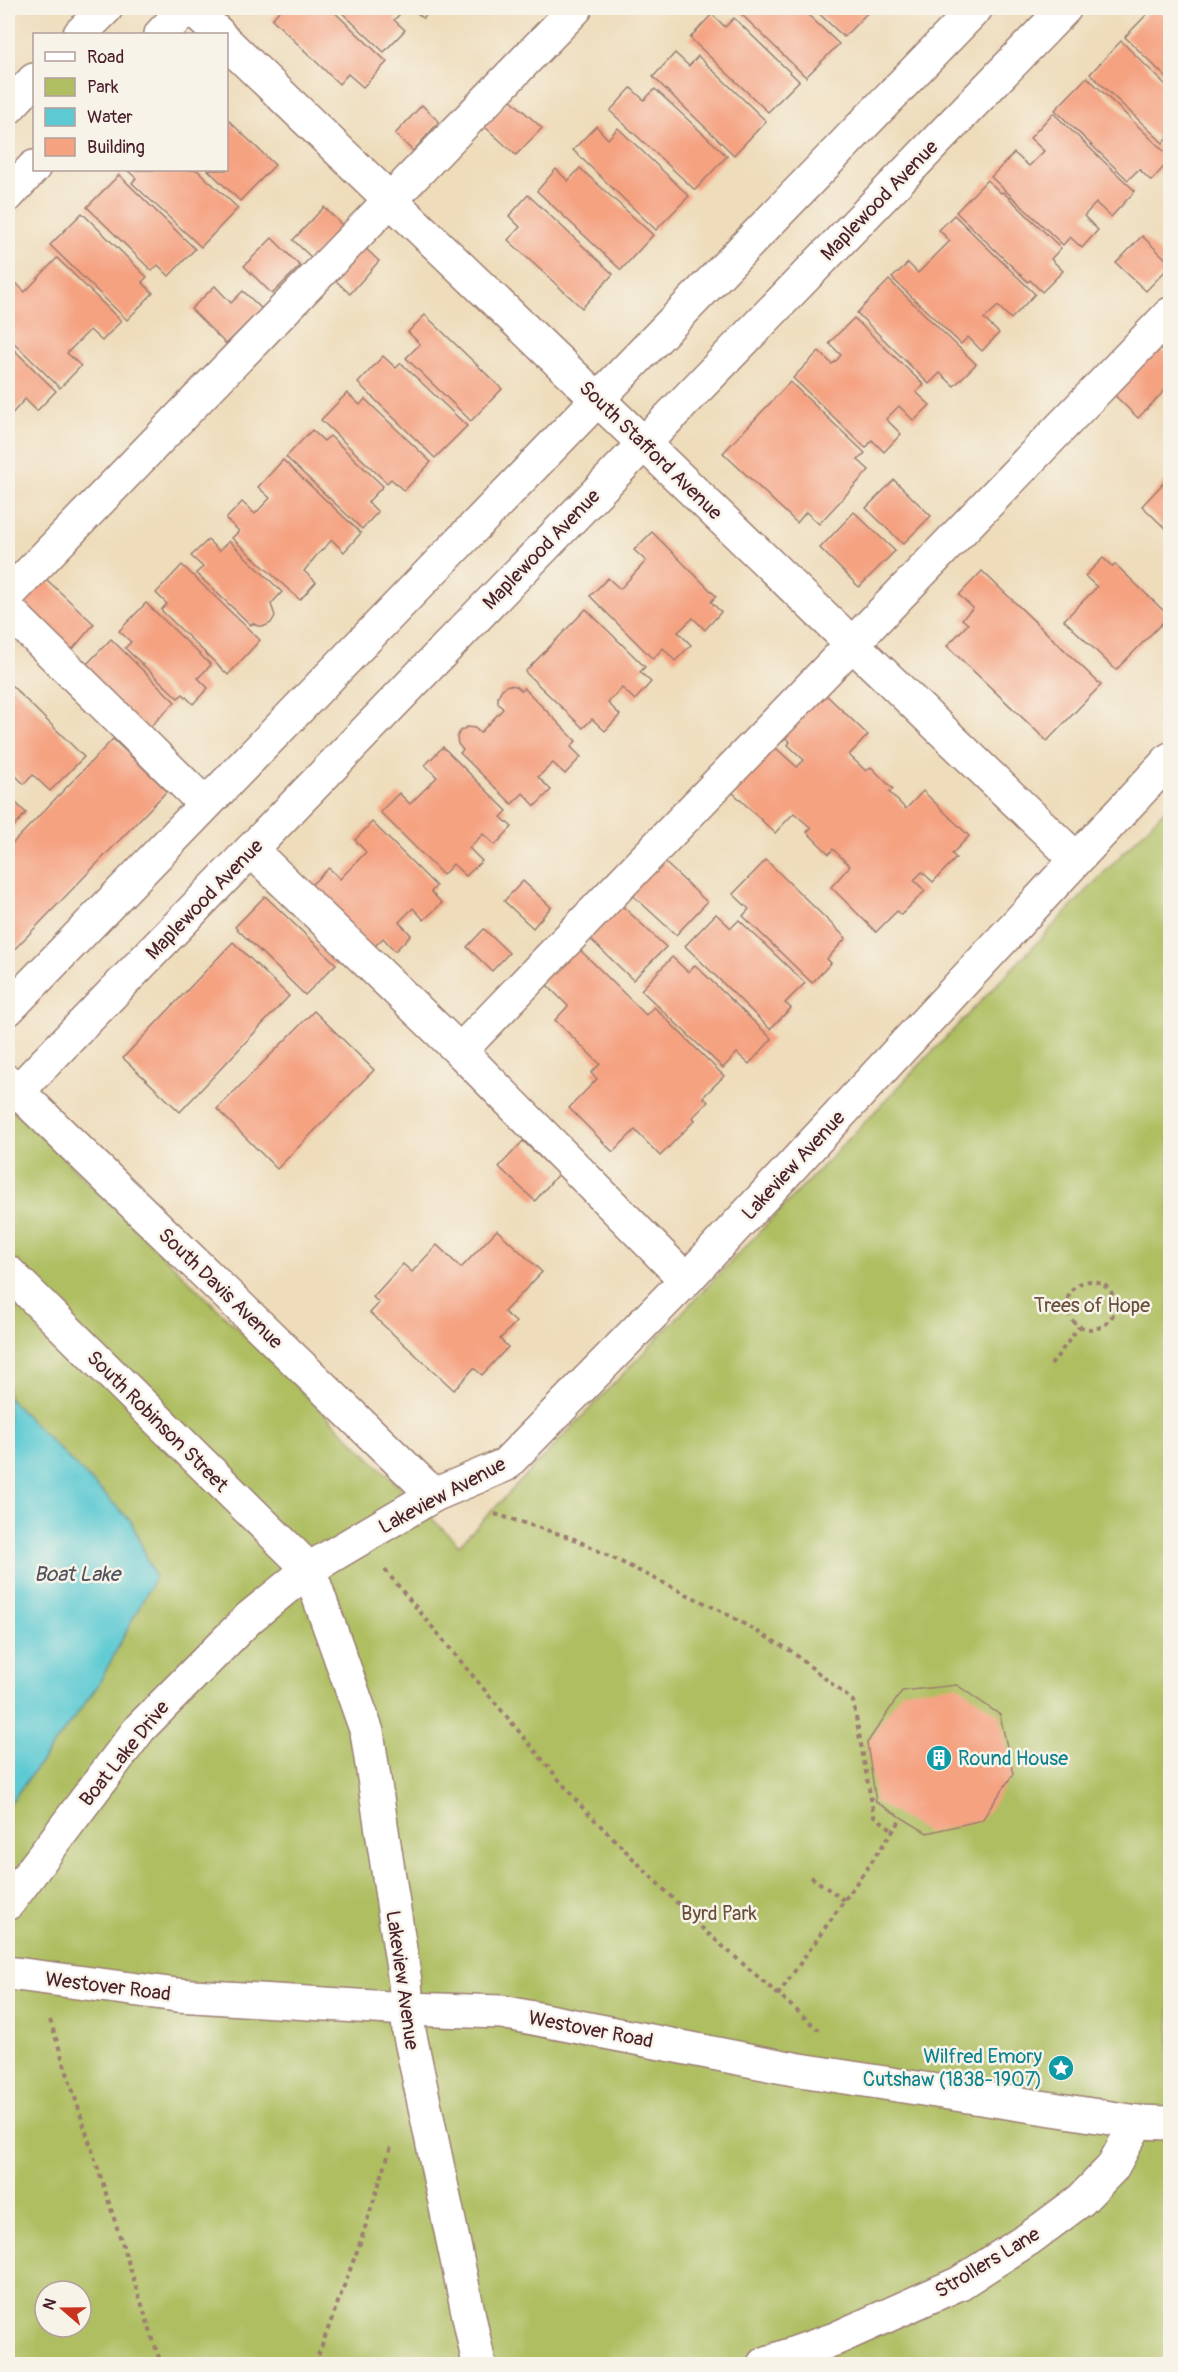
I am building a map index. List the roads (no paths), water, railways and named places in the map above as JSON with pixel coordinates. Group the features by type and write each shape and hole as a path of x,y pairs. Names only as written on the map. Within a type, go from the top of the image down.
{"street":[{"path":"81,33 106,8"},
{"path":"161,33 186,8"},
{"path":"191,8 218,33"},
{"path":"8,595 576,8"},
{"path":"8,1009 976,8"},
{"name":"Maplewood Avenue","path":"13,1086 251,850 1065,8"},
{"name":"South Stafford Avenue","path":"228,44 1076,859"},
{"path":"8,108 33,81"},
{"path":"8,195 33,168"},
{"path":"460,1050 1170,314"},
{"path":"8,610 205,804"},
{"name":"Lakeview Avenue","path":"479,2364 413,2052 405,1982 367,1732 309,1569 434,1495 505,1465 686,1280 1170,759"},
{"path":"251,850 460,1050 686,1280"},
{"name":"South Davis Avenue","path":"13,1086 434,1495"},
{"name":"South Robinson Street","path":"8,1272 309,1569"},
{"name":"Boat Lake Drive","path":"8,1902 140,1728 249,1618 309,1569"},
{"name":"Westover Road","path":"22,1975 177,1995 407,2009 502,2012 794,2069 1137,2122 1170,2123"},
{"name":"Strollers Lane","path":"764,2364 835,2339 960,2283 1030,2238 1081,2200 1112,2168 1137,2122"}],"water":[{"name":"Boat Lake","path":"8,1398 131,1521 155,1577 97,1687 8,1806"}],"place":[{"name":"Round House","path":"939,1758"},
{"name":"Wilfred Emory Cutshaw (1838-1907)","path":"1061,2068"}],"park label":[{"name":"Trees of Hope","path":"1092,1305"},
{"name":"Byrd Park","path":"719,1913"}]}
